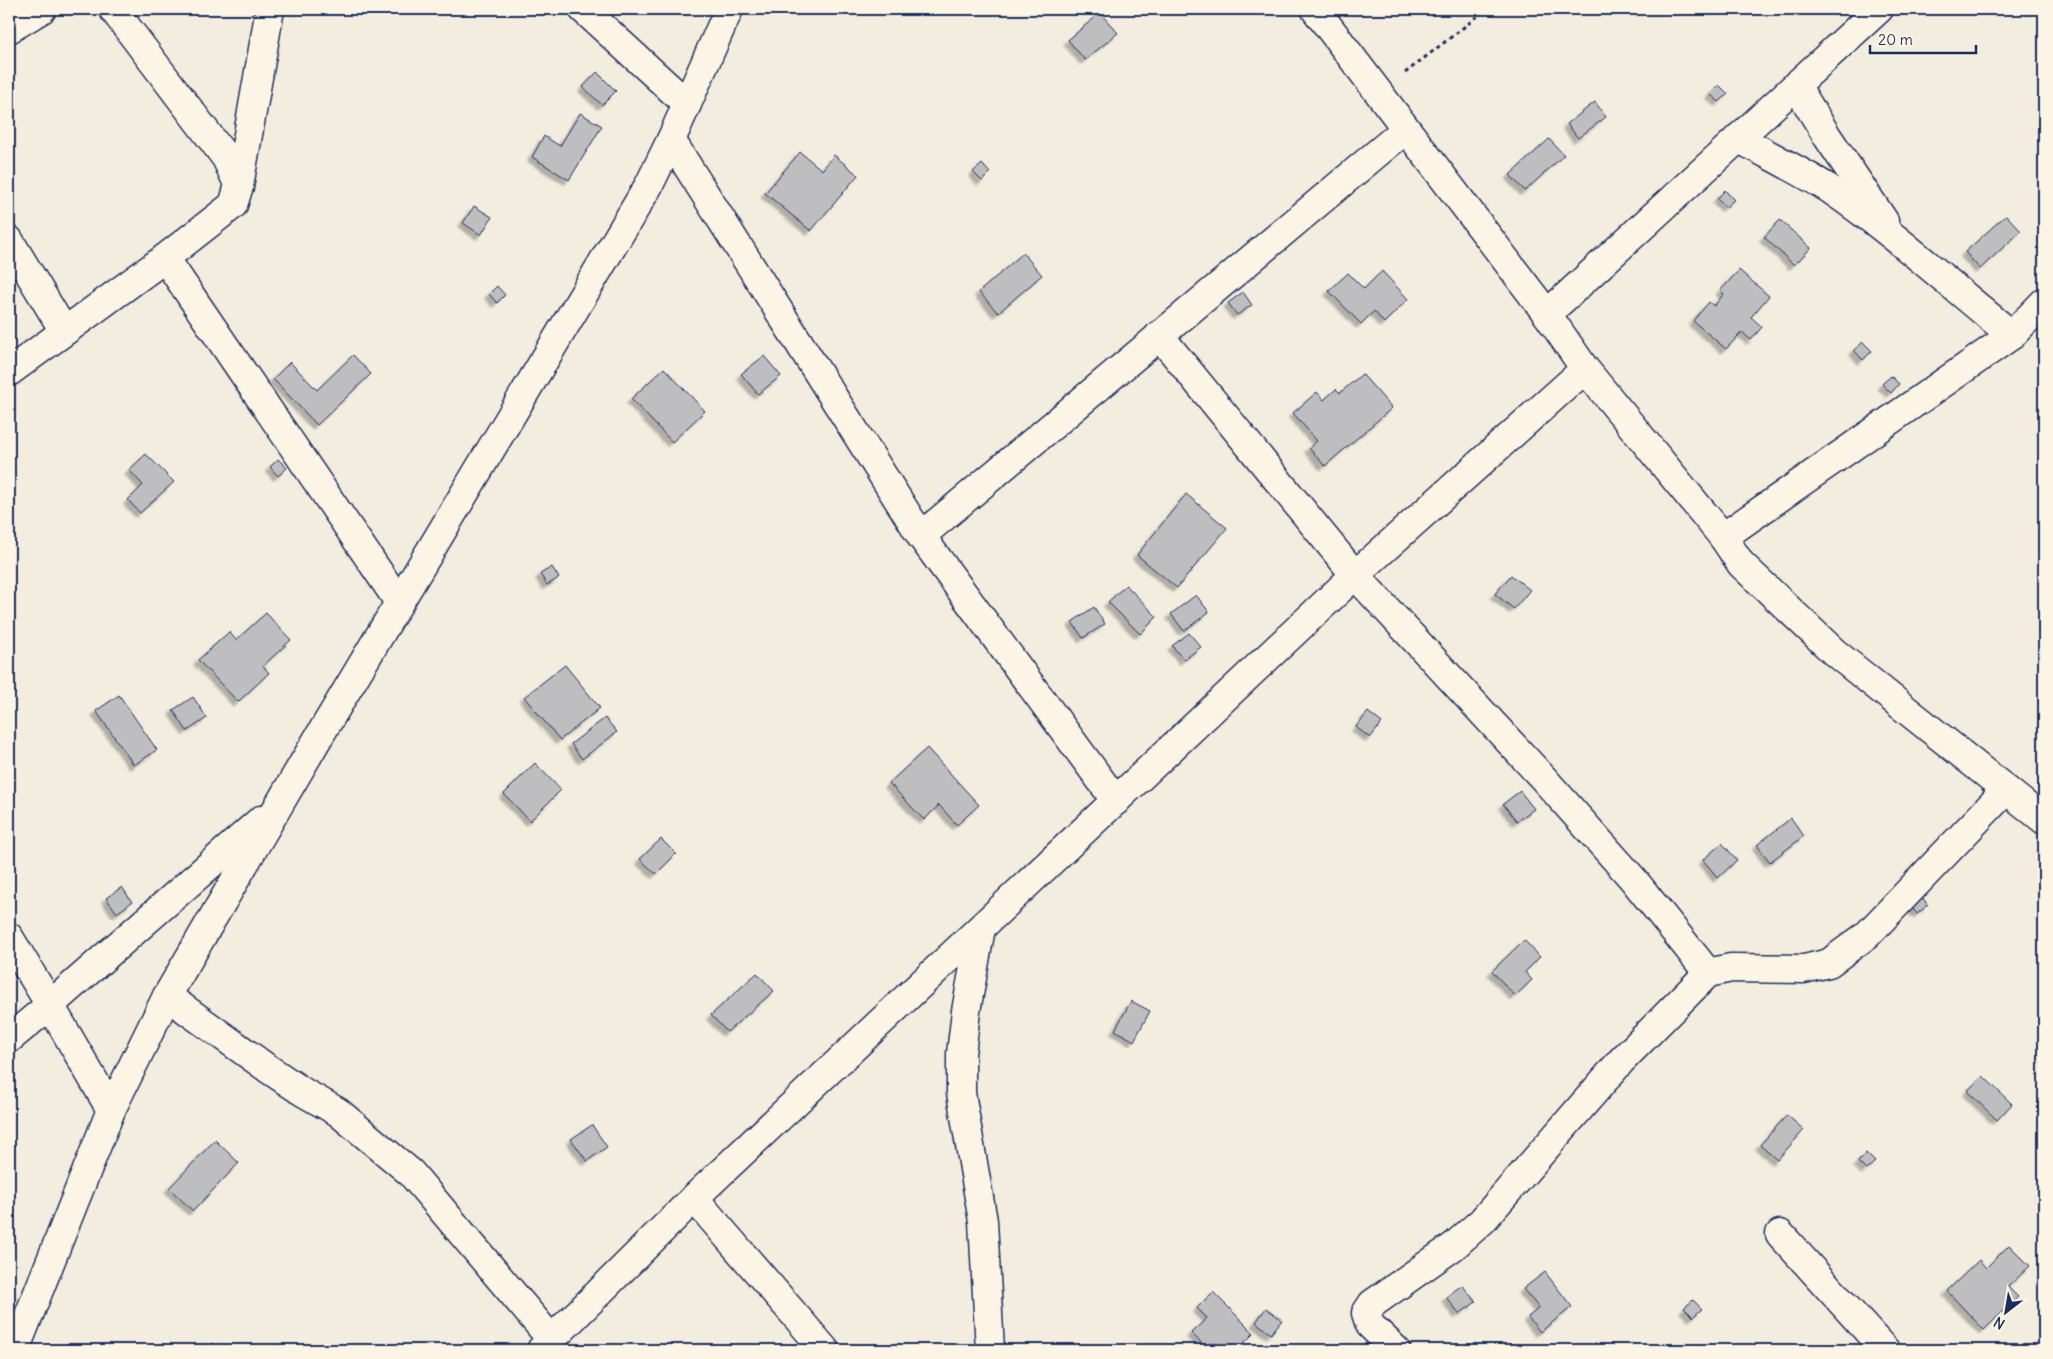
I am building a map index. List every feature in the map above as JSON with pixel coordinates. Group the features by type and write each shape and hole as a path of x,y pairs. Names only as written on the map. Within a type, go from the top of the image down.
{"street":[{"path":"9,29 42,9"},
{"path":"113,9 226,158 239,186"},
{"path":"9,372 165,258 233,205 239,186 270,9"},
{"path":"583,9 687,104"},
{"path":"15,1350 110,1110 166,996 644,193 671,140 729,9"},
{"path":"1316,9 1547,314 1585,369 1723,537 1741,564 1834,652 2006,790 2042,814"},
{"path":"1547,314 1879,9"},
{"path":"1796,85 1827,136 1895,237"},
{"path":"920,536 1406,129"},
{"path":"1738,138 1826,188 1895,237 1945,281 2012,335"},
{"path":"671,140 920,536 1116,801"},
{"path":"9,240 64,330"},
{"path":"165,258 399,602"},
{"path":"1723,537 2012,335 2044,302"},
{"path":"1159,335 1355,575 1634,879 1708,974"},
{"path":"166,996 267,1068 338,1112 411,1173 546,1345 694,1198 1355,575 1585,369"},
{"path":"1396,1350 1370,1325 1366,1313 1372,1304 1454,1246 1482,1221 1621,1060 1708,974 1731,968 1804,970 1829,963 1867,935 2006,790"},
{"path":"9,1039 279,804"},
{"path":"981,928 961,1054 961,1093 983,1221 990,1350"},
{"path":"9,937 110,1110"},
{"path":"694,1198 825,1350"},
{"path":"1780,1234 1885,1350"}],"path":[{"path":"1380,93 1487,9"}],"building":[{"path":"1100,13 1118,33 1085,60 1068,40"},
{"path":"597,72 616,91 602,105 583,87"},
{"path":"1719,85 1728,94 1719,102 1710,94"},
{"path":"1595,102 1606,117 1578,138 1567,124"},
{"path":"580,113 602,126 569,180 532,157 544,136 560,146"},
{"path":"1549,139 1564,155 1525,191 1510,175"},
{"path":"800,152 822,170 834,155 858,175 811,231 765,193"},
{"path":"982,164 990,173 982,181 973,172"},
{"path":"1725,190 1734,200 1726,207 1717,199"},
{"path":"474,206 492,217 481,235 463,223"},
{"path":"2006,215 2021,231 1980,269 1965,252"},
{"path":"1780,220 1811,248 1794,265 1764,237"},
{"path":"1023,253 1042,275 998,313 979,292"},
{"path":"1739,270 1769,296 1751,317 1762,327 1751,340 1742,332 1726,349 1693,321 1709,302 1714,306 1724,294 1720,291"},
{"path":"1382,271 1408,299 1384,323 1374,311 1361,324 1329,291 1348,273 1364,289"},
{"path":"497,286 505,295 497,303 489,294"},
{"path":"1243,292 1252,305 1237,315 1228,303"},
{"path":"1863,342 1872,351 1863,360 1854,350"},
{"path":"353,355 371,374 317,425 273,379 290,362 317,390"},
{"path":"764,356 781,376 758,394 741,374"},
{"path":"664,368 705,411 672,442 631,399"},
{"path":"1362,374 1392,408 1325,466 1309,448 1317,441 1293,413 1317,392 1324,400 1336,389 1340,393"},
{"path":"1891,376 1899,384 1891,393 1882,384"},
{"path":"146,454 174,482 140,513 128,500 143,485 129,470"},
{"path":"278,459 287,468 278,476 270,467"},
{"path":"1186,494 1227,528 1177,588 1137,555"},
{"path":"552,567 559,578 547,585 540,574"},
{"path":"1511,575 1530,590 1514,609 1495,594"},
{"path":"1126,585 1157,617 1140,634 1108,602"},
{"path":"1196,595 1209,612 1184,631 1171,614"},
{"path":"1094,607 1105,624 1083,638 1072,622"},
{"path":"266,613 291,640 263,666 269,673 238,702 198,660 229,632 236,640"},
{"path":"1189,633 1201,647 1184,660 1172,646"},
{"path":"565,665 600,708 560,740 524,697"},
{"path":"119,695 157,750 134,765 96,711"},
{"path":"193,697 207,718 187,731 173,710"},
{"path":"1368,712 1382,723 1370,738 1356,727"},
{"path":"605,718 617,732 582,759 571,744"},
{"path":"927,748 979,805 957,825 939,805 924,820 889,783"},
{"path":"535,763 561,790 530,821 504,794"},
{"path":"1520,791 1534,809 1517,821 1503,804"},
{"path":"1791,818 1804,836 1770,862 1757,845"},
{"path":"661,839 676,854 656,874 640,859"},
{"path":"1722,843 1737,860 1718,878 1703,860"},
{"path":"122,887 132,902 117,913 106,898"},
{"path":"1922,897 1928,905 1917,914 1910,905"},
{"path":"1524,940 1540,957 1525,972 1532,980 1515,996 1492,971"},
{"path":"757,973 774,991 727,1032 711,1015"},
{"path":"1131,1001 1150,1011 1134,1041 1115,1030"},
{"path":"1983,1076 2012,1104 1997,1120 1967,1091"},
{"path":"1787,1115 1804,1130 1777,1160 1760,1145"},
{"path":"592,1125 607,1147 587,1161 571,1139"},
{"path":"215,1140 239,1163 193,1211 169,1188"},
{"path":"1866,1153 1875,1162 1866,1170 1858,1162"},
{"path":"2009,1245 2030,1266 2008,1287 2018,1297 1984,1330 1947,1291 1979,1260 1986,1268"},
{"path":"1545,1272 1572,1307 1540,1332 1528,1317 1539,1308 1523,1289"},
{"path":"1462,1285 1476,1302 1459,1314 1446,1297"},
{"path":"1213,1292 1254,1333 1237,1350 1221,1350 1214,1343 1208,1349 1191,1333 1207,1318 1197,1308"},
{"path":"1693,1300 1702,1309 1693,1317 1684,1308"},
{"path":"1266,1308 1282,1320 1271,1334 1256,1322"},
{"path":"213,1343 220,1350 205,1350"}]}
